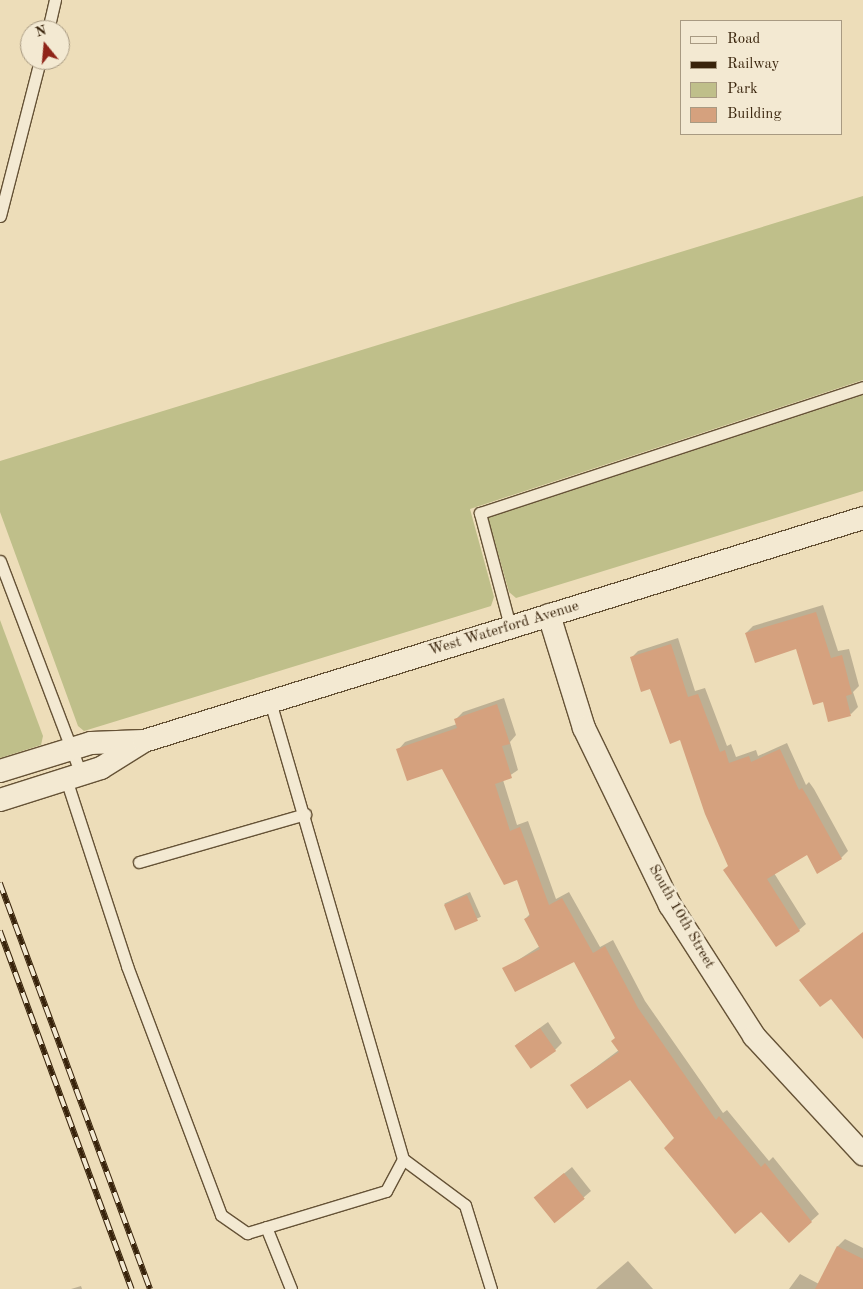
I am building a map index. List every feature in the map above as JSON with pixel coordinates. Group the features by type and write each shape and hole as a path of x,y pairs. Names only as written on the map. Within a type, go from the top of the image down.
{"street":[{"name":"West Waterford Avenue","path":"0,800 101,768 144,741 863,518"},
{"name":"South 10th Street","path":"549,615 584,728 670,905 754,1036 863,1154"},
{"name":"West Waterford Avenue","path":"0,771 91,743 144,741"}],"lane":[{"path":"50,20 55,0"},
{"path":"0,216 37,70"},
{"path":"510,626 480,513 863,387"},
{"path":"0,561 72,749 74,777 127,966 221,1215 247,1233 266,1228 386,1191 403,1159"},
{"path":"270,702 305,814 403,1159 465,1205 491,1289"},
{"path":"139,862 305,814"},
{"path":"266,1228 291,1289"}],"green space":[{"path":"863,196 863,380 470,509 494,597 491,606 84,731 78,726 0,512 0,461"},
{"path":"863,395 863,491 516,598 509,592 488,518"},
{"path":"0,620 43,736 41,745 0,758"}],"building":[{"path":"816,612 831,658 842,655 852,694 846,696 851,716 828,722 823,702 813,705 796,649 755,663 745,633"},
{"path":"671,644 688,697 698,694 720,752 725,750 729,763 749,756 751,762 780,749 799,790 802,788 807,796 842,859 817,874 807,855 767,879 800,931 776,947 723,870 728,866 705,814 680,740 670,744 650,689 641,692 630,657"},
{"path":"497,704 510,744 502,746 512,778 495,784 510,831 520,827 549,905 562,898 593,953 605,946 638,1008 716,1120 719,1116 761,1167 765,1163 812,1222 789,1243 761,1212 735,1234 664,1148 674,1138 630,1080 587,1109 570,1085 619,1052 611,1041 615,1038 574,962 515,992 502,968 540,949 524,919 530,916 517,880 504,885 442,769 407,781 396,749 457,728 454,719"},
{"path":"467,895 478,921 455,931 444,905"},
{"path":"863,932 863,1039 831,999 820,1007 799,980"},
{"path":"540,1028 556,1051 531,1069 515,1046"},
{"path":"564,1173 585,1199 554,1223 534,1198"},
{"path":"837,1246 863,1259 863,1289 815,1289"}],"railway":[{"path":"0,883 150,1289"},
{"path":"0,931 132,1289"}]}
